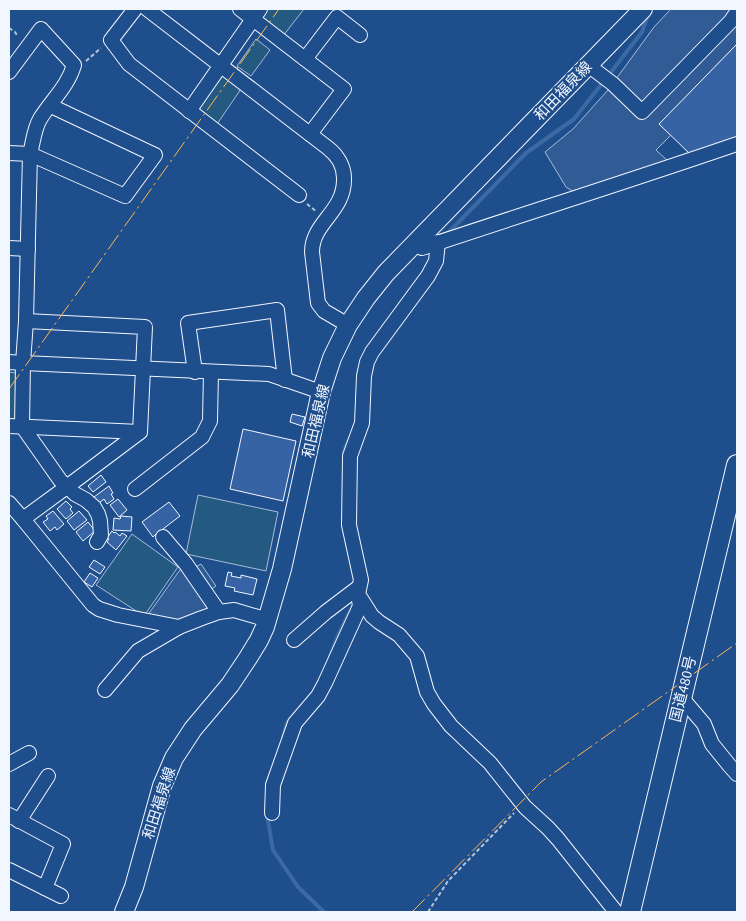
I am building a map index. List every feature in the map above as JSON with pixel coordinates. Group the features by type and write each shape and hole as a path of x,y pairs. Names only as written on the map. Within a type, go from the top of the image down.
{"highway":[{"name":"国道480号","path":"630,912 681,696 732,513 737,465"}],"main road":[{"name":"和田福泉線","path":"124,912 134,887 162,786 174,758 193,729 230,685 259,640 268,620 282,569 321,392 332,358 348,325 386,273 594,69 643,9"}],"street":[{"path":"135,9 111,40 129,64 189,111 231,150 281,188 299,195"},
{"path":"147,9 333,152 339,160 344,173 342,197 316,234 312,245 312,252 318,303 324,311 348,325"},
{"path":"240,9 257,14 305,59 344,89 310,134"},
{"path":"594,69 613,84 642,112 731,21 737,12"},
{"path":"305,59 340,13 360,35"},
{"path":"189,111 257,14"},
{"path":"9,72 41,29 74,65 71,75 51,106 39,120 30,154 26,321 16,362 15,426 60,480 75,494 94,507 100,521 101,535 96,542"},
{"path":"9,153 30,154 125,196 155,155 51,106"},
{"path":"414,245 422,248 639,178 737,144"},
{"path":"272,813 273,785 295,723 318,696 360,606 358,590 361,580 349,525 350,456 362,422 364,376 367,362 372,352 428,276 436,261 438,242"},
{"path":"9,248 28,249"},
{"path":"195,372 188,323 277,310 285,380"},
{"path":"26,321 145,327 140,432"},
{"path":"16,362 143,370 269,374 321,392"},
{"path":"135,489 202,437 210,421 211,372"},
{"path":"15,426 140,432"},
{"path":"23,519 140,432"},
{"path":"9,503 93,605 118,615 179,627"},
{"path":"163,537 186,564 219,612"},
{"path":"294,640 326,612 358,590"},
{"path":"358,590 372,616 399,635 417,656 427,692 451,726 490,763 523,805 558,839 616,912"},
{"path":"105,690 138,651 179,627 219,612 234,610 268,620"},
{"path":"681,696 704,724 712,744 737,774"},
{"path":"9,764 29,753"},
{"path":"45,888 63,844 14,818 48,776"},
{"path":"9,870 61,896"}],"path":[{"path":"9,28 19,38"},
{"path":"74,65 82,64 111,40"},
{"path":"299,195 299,198 327,219"},
{"path":"428,912 448,881 523,805"}],"shaded area":[{"path":"267,9 304,9 283,36 263,21 262,16"},
{"path":"671,9 737,9 737,44 660,124 671,135 656,150 670,163 574,192 566,187 545,152 573,129 608,90 654,27"},
{"path":"256,39 270,50 251,76 237,66"},
{"path":"219,75 223,75 241,89 215,127 197,108"},
{"path":"9,372 15,373 19,378 16,417 14,420 9,420"},
{"path":"198,495 278,512 266,571 186,554"},
{"path":"132,534 178,567 144,616 96,585"},
{"path":"201,564 216,586 210,590 194,568"},
{"path":"182,567 211,608 178,621 147,616"}],"building":[{"path":"737,44 737,137 690,154 659,124"},
{"path":"292,414 305,417 302,426 290,422"},
{"path":"243,429 296,441 283,501 230,489"},
{"path":"101,475 106,482 93,492 88,486"},
{"path":"109,486 114,499 107,504 104,499 99,503 94,497"},
{"path":"118,499 127,510 119,517 110,505"},
{"path":"66,501 72,507 70,509 73,513 66,519 57,509"},
{"path":"169,502 180,516 163,529 165,531 158,532 153,537 142,522"},
{"path":"53,511 64,524 57,530 55,527 50,531 43,522 48,519 46,516"},
{"path":"79,511 87,520 74,530 67,521"},
{"path":"121,516 132,517 131,531 113,530 114,518 120,519"},
{"path":"88,522 95,531 83,541 76,532"},
{"path":"112,531 120,536 122,533 127,536 116,550 107,542 109,539 107,538"},
{"path":"94,560 105,567 100,574 89,567"},
{"path":"228,572 232,573 231,576 241,578 241,575 257,579 253,595 234,591 235,588 225,586"},
{"path":"90,573 98,578 92,587 84,582"}],"waterway":[{"path":"608,76 642,32 647,18"},
{"path":"449,232 526,153 574,119 604,81"},
{"path":"344,456 350,437"},
{"path":"329,659 338,635 354,604"},
{"path":"283,738 290,719"},
{"path":"267,815 273,850 298,887 324,912"}],"power":[{"path":"9,389 279,9"},
{"path":"412,912 541,782 737,643"}]}
